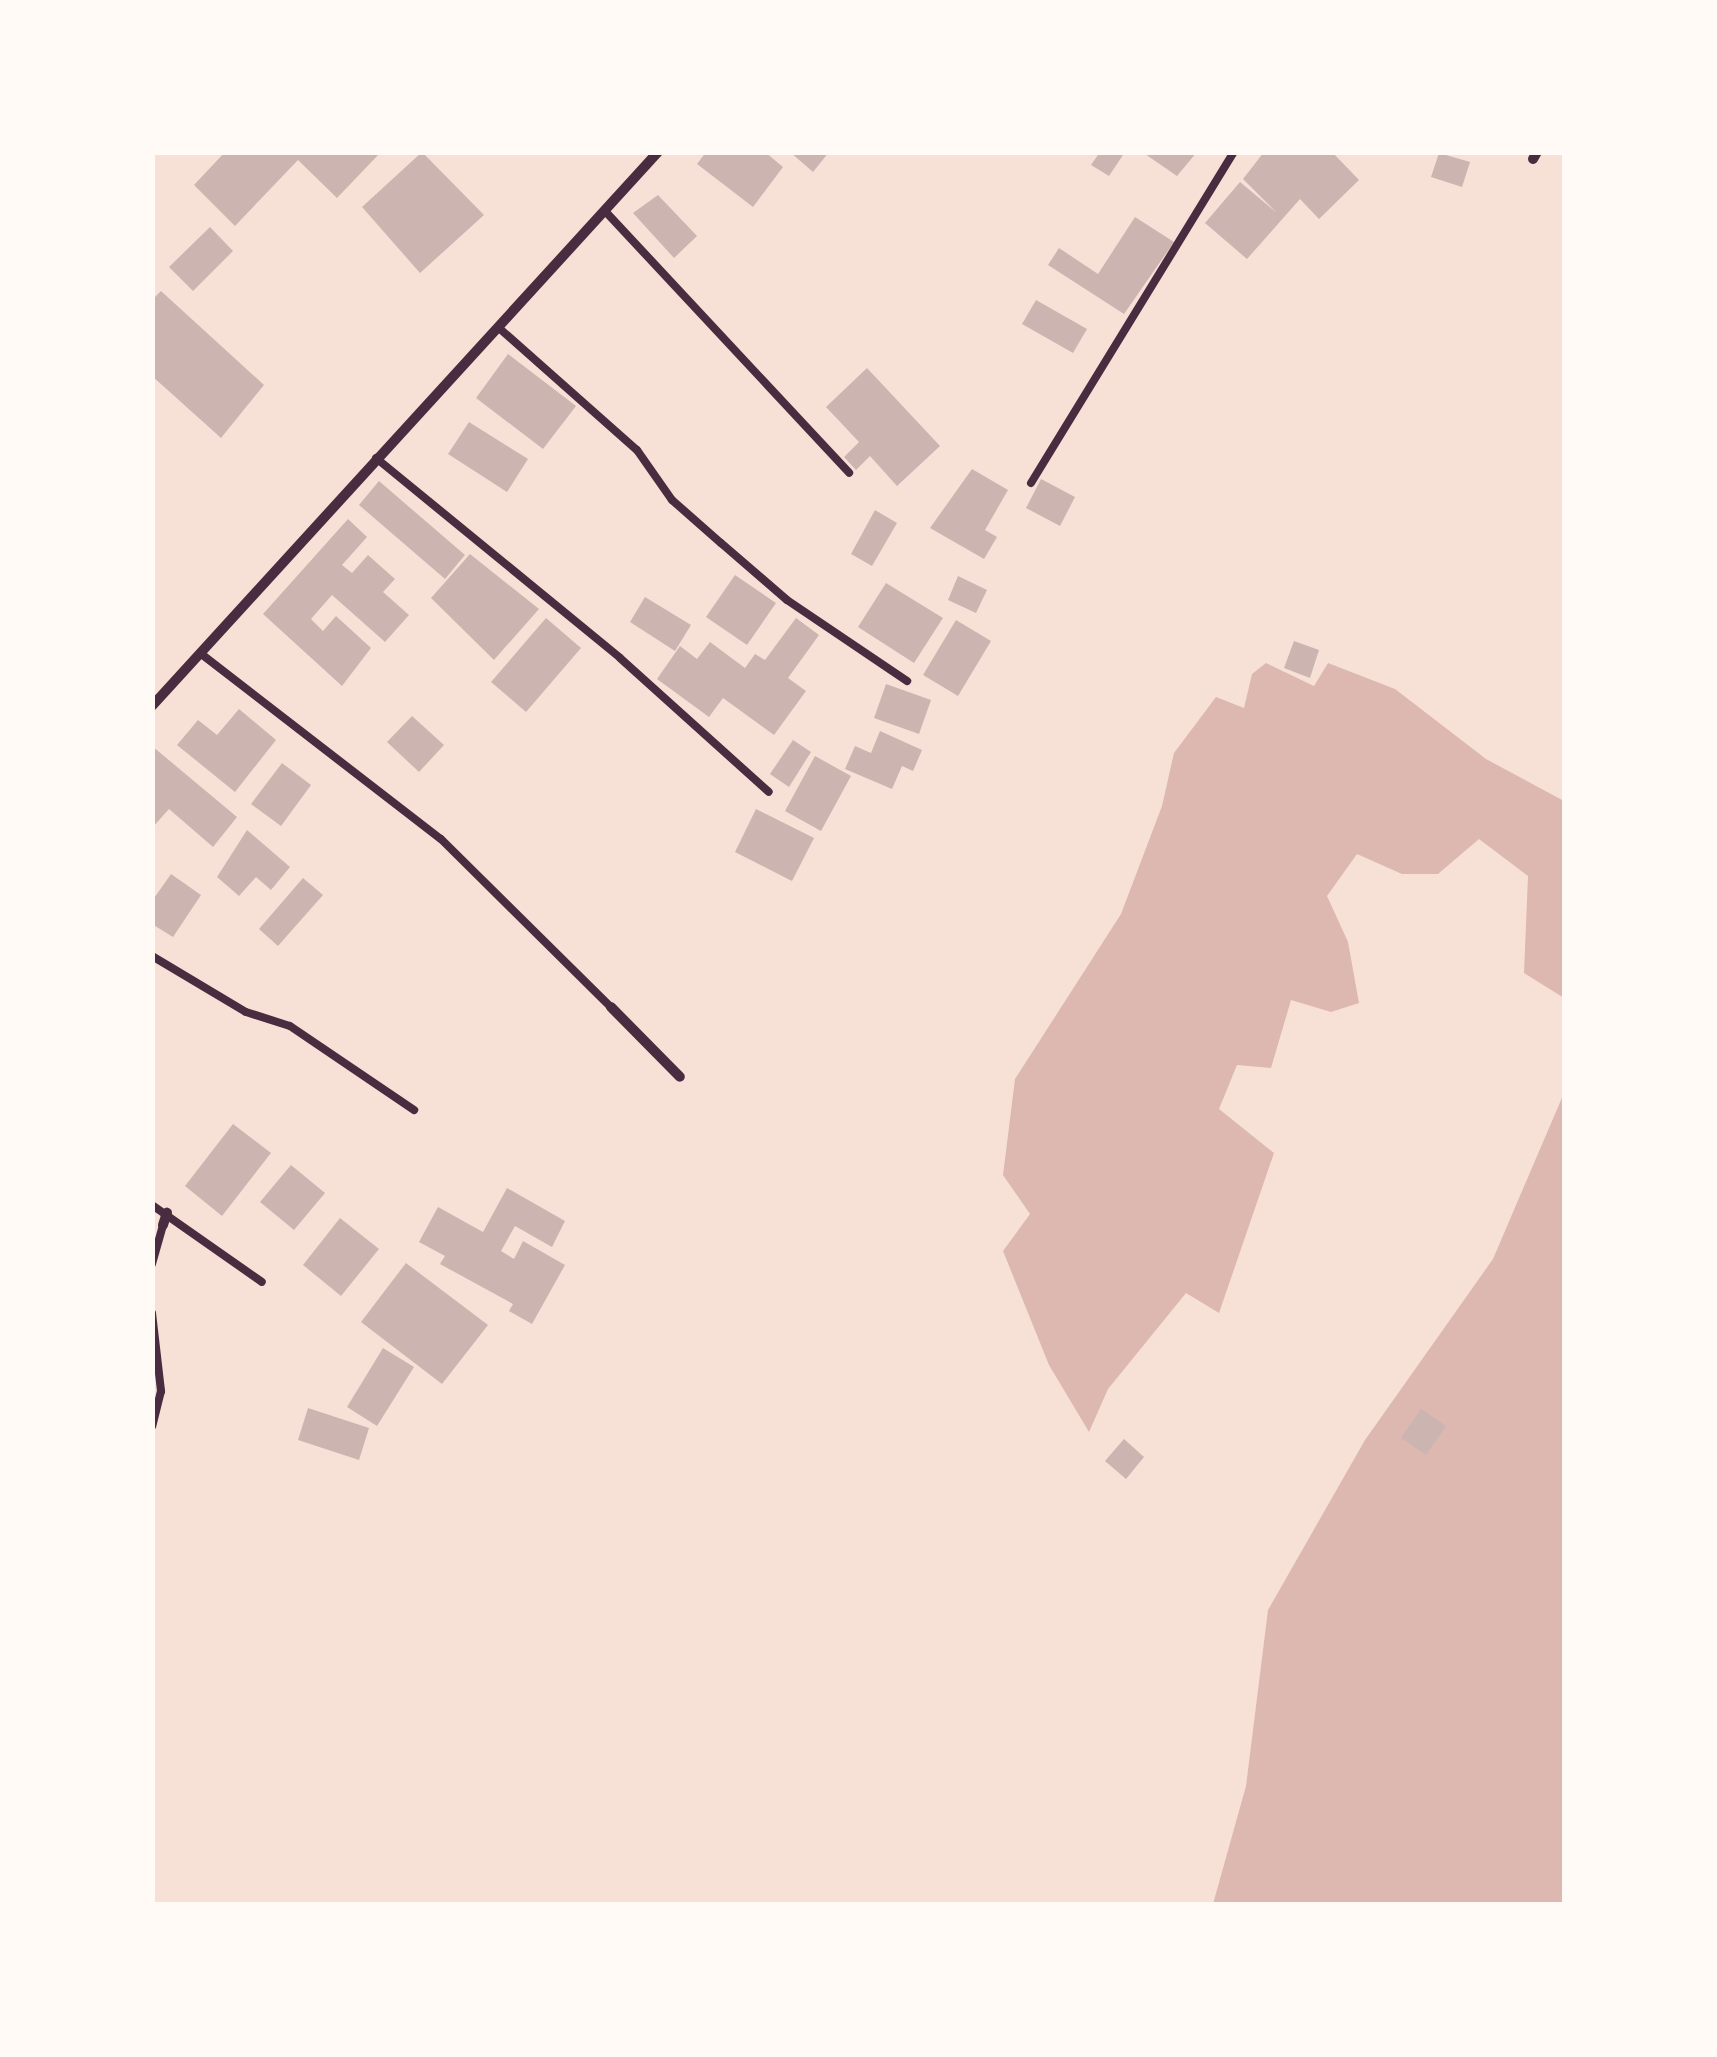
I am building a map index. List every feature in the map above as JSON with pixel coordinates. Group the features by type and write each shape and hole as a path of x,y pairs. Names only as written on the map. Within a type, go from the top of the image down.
{"street":[{"path":"155,700 658,152"},
{"path":"611,1007 680,1077"}],"lane":[{"path":"1031,483 1234,152"},
{"path":"605,211 850,473"},
{"path":"499,328 636,450 672,500 720,544 787,600 907,680"},
{"path":"376,458 620,658 768,792"},
{"path":"200,653 441,839 611,1007"},
{"path":"152,956 246,1012 290,1026 414,1110"},
{"path":"152,1205 165,1219 262,1282"},
{"path":"152,1264 165,1219"},
{"path":"152,1313 160,1391 152,1426"}],"shaded area":[{"path":"1266,663 1314,686 1328,663 1395,689 1486,759 1564,801 1564,998 1524,973 1528,876 1479,839 1438,874 1402,874 1357,854 1327,896 1348,942 1359,1003 1331,1012 1291,1000 1271,1068 1237,1065 1219,1109 1274,1153 1219,1313 1186,1293 1108,1389 1089,1432 1049,1365 1003,1251 1030,1214 1003,1175 1015,1079 1121,914 1162,806 1174,753 1216,697 1244,708 1252,674"},
{"path":"1564,1093 1564,1904 1213,1904 1246,1786 1268,1610 1365,1440 1493,1259"}],"building":[{"path":"225,152 381,152 337,198 298,160 235,226 194,185"},
{"path":"422,152 484,215 420,273 362,207"},
{"path":"706,152 765,152 783,167 753,207 697,164"},
{"path":"790,152 829,152 813,172"},
{"path":"1100,152 1125,152 1109,176 1091,165"},
{"path":"1142,152 1197,152 1177,176"},
{"path":"1264,152 1332,152 1359,180 1319,219 1300,199 1247,259 1205,223 1240,182 1277,213 1243,179"},
{"path":"1439,153 1470,162 1462,187 1431,177"},
{"path":"658,195 697,236 674,258 633,213"},
{"path":"1135,217 1174,242 1124,314 1048,265 1059,248 1098,274"},
{"path":"210,227 233,251 193,291 169,267"},
{"path":"161,291 264,385 221,438 152,376 152,300"},
{"path":"1036,300 1087,329 1073,353 1022,324"},
{"path":"508,354 576,406 543,449 476,398"},
{"path":"867,368 940,446 897,486 870,456 856,470 844,457 859,442 826,407"},
{"path":"469,422 528,459 507,492 448,454"},
{"path":"972,469 1008,490 985,530 997,537 984,559 930,528"},
{"path":"1041,479 1075,497 1060,526 1026,508"},
{"path":"379,481 465,555 445,579 359,505"},
{"path":"875,510 897,523 872,566 851,554"},
{"path":"348,519 367,537 342,565 352,573 368,555 395,579 383,592 409,615 385,642 332,595 311,619 323,631 336,616 371,648 342,686 263,614"},
{"path":"470,554 539,609 494,660 431,598"},
{"path":"735,575 776,603 747,645 706,617"},
{"path":"958,576 987,590 976,613 948,600"},
{"path":"886,583 943,618 914,663 858,627"},
{"path":"645,597 691,625 675,651 630,622"},
{"path":"546,618 581,648 526,712 491,682"},
{"path":"796,618 819,635 788,678 806,691 774,735 723,698 709,717 657,679 680,646 697,659 710,642 745,668 755,654 765,660"},
{"path":"956,620 991,641 958,696 923,675"},
{"path":"1294,641 1319,650 1310,678 1284,668"},
{"path":"886,684 931,700 919,734 874,718"},
{"path":"239,709 276,740 235,792 177,745 198,720 217,735"},
{"path":"412,716 444,745 419,772 387,742"},
{"path":"880,731 922,750 913,771 902,766 892,789 845,769 855,746 871,753"},
{"path":"793,740 811,752 789,787 770,774"},
{"path":"152,746 237,817 213,847 169,809 152,828"},
{"path":"815,756 851,776 821,831 785,811"},
{"path":"282,763 311,785 281,826 251,804"},
{"path":"756,809 814,838 792,881 735,852"},
{"path":"247,830 290,867 271,890 256,877 239,896 217,877"},
{"path":"171,874 201,895 173,937 152,924 152,901"},
{"path":"303,878 323,895 278,946 259,929"},
{"path":"233,1124 271,1153 222,1216 185,1186"},
{"path":"291,1165 325,1193 294,1230 260,1202"},
{"path":"507,1188 565,1221 552,1247 515,1226 501,1251 514,1259 523,1241 565,1265 532,1324 509,1311 513,1304 440,1264 445,1256 419,1242 438,1207 483,1232"},
{"path":"340,1218 379,1249 341,1296 303,1265"},
{"path":"406,1263 488,1325 442,1384 361,1322"},
{"path":"383,1348 414,1367 377,1426 347,1407"},
{"path":"308,1408 369,1428 359,1460 298,1440"},
{"path":"1421,1409 1446,1426 1426,1455 1401,1438"},
{"path":"1124,1439 1144,1457 1126,1479 1105,1461"}]}
